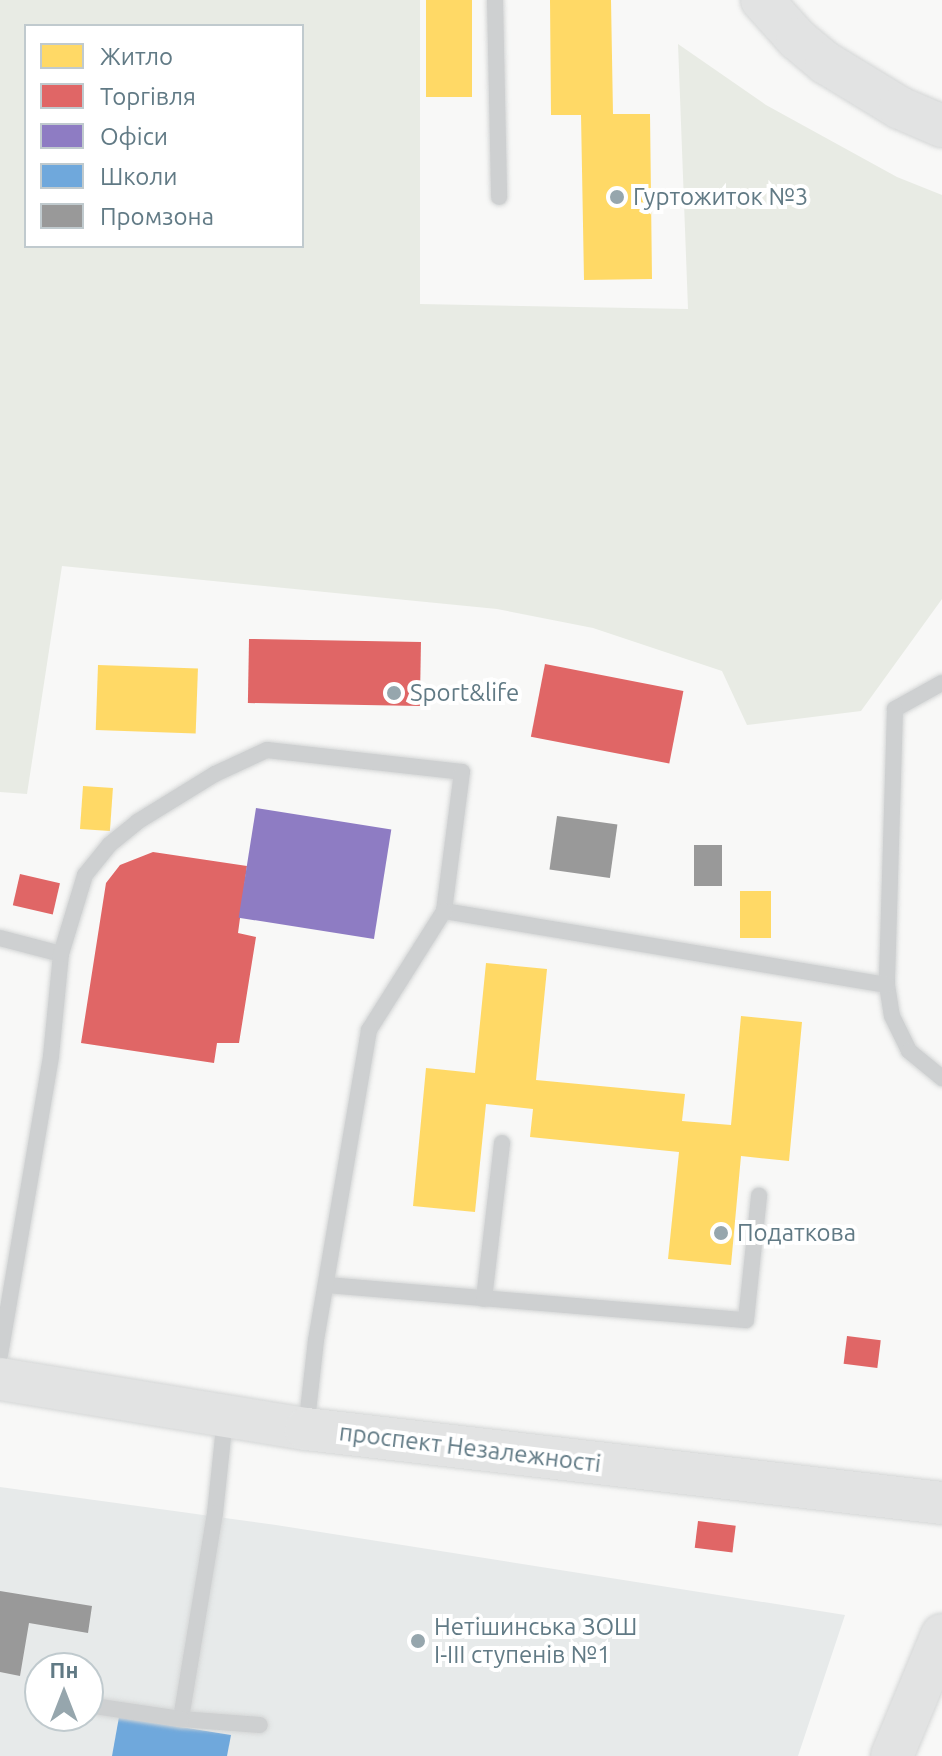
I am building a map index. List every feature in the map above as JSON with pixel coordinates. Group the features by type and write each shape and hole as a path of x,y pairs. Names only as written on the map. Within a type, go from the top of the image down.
{"main road":[{"path":"762,0 797,39 826,63 900,108 942,126"},
{"name":"проспект Незалежності","path":"0,1379 306,1429 942,1503"},
{"path":"892,1756 942,1635"}],"lane":[{"path":"495,0 499,197"},
{"path":"942,683 895,709 887,985 892,1016 909,1051 942,1078"},
{"path":"0,1355 51,1056 61,954 85,875 109,845 163,805 215,774 267,750 462,772 444,911 369,1030 326,1285 306,1429"},
{"path":"444,911 887,985"},
{"path":"0,938 61,954"},
{"path":"484,1299 502,1143"},
{"path":"326,1285 746,1320 759,1196"},
{"path":"181,1719 215,1513 225,1417"},
{"path":"104,1707 181,1719 260,1725"}],"shaded area":[{"path":"0,0 420,0 420,304 688,309 678,44 766,105 897,177 942,195 942,599 861,711 747,725 722,671 593,628 497,609 62,566 27,794 0,792"},
{"name":"Нетішинська ЗОШ І-ІІІ ступенів №1","path":"0,1487 276,1525 845,1615 798,1756 0,1756"}],"building: Житло":[{"path":"426,0 472,0 472,97 426,97"},
{"name":"Гуртожиток №3","path":"550,0 611,0 613,114 650,114 652,279 584,280 581,115 551,115"},
{"path":"98,665 198,668 196,733 96,730"},
{"path":"83,786 113,788 110,831 80,829"},
{"path":"740,891 771,891 771,938 740,938"},
{"path":"486,963 547,969 536,1080 685,1094 682,1121 731,1125 741,1016 802,1022 789,1161 741,1156 731,1265 668,1259 679,1152 530,1137 533,1109 486,1104 475,1212 413,1206 426,1068 475,1073"}],"building: Торгівля":[{"path":"249,639 421,642 420,706 248,703"},
{"path":"545,664 683,691 669,764 531,737"},
{"path":"153,852 247,866 238,933 256,937 239,1043 217,1043 214,1063 81,1043 106,883 120,865"},
{"path":"20,874 60,883 53,914 13,905"},
{"path":"847,1336 881,1340 877,1368 844,1364"},
{"path":"698,1521 736,1526 732,1552 695,1548"}],"building: Офіси":[{"path":"256,808 391,829 374,939 239,918"}],"building: Школи":[{"path":"119,1717 231,1735 227,1756 112,1756"}],"building: Промзона":[{"path":"557,816 617,824 610,878 549,869"},
{"path":"694,845 722,845 722,886 694,886"},
{"path":"0,1591 92,1606 88,1633 29,1623 20,1676 0,1672"}],"place":[{"name":"Гуртожиток №3","path":"617,197"},
{"name":"Sport&life","path":"394,693"},
{"name":"Податкова","path":"721,1233"},
{"name":"Нетішинська ЗОШ І-ІІІ ступенів №1","path":"418,1641"}]}
